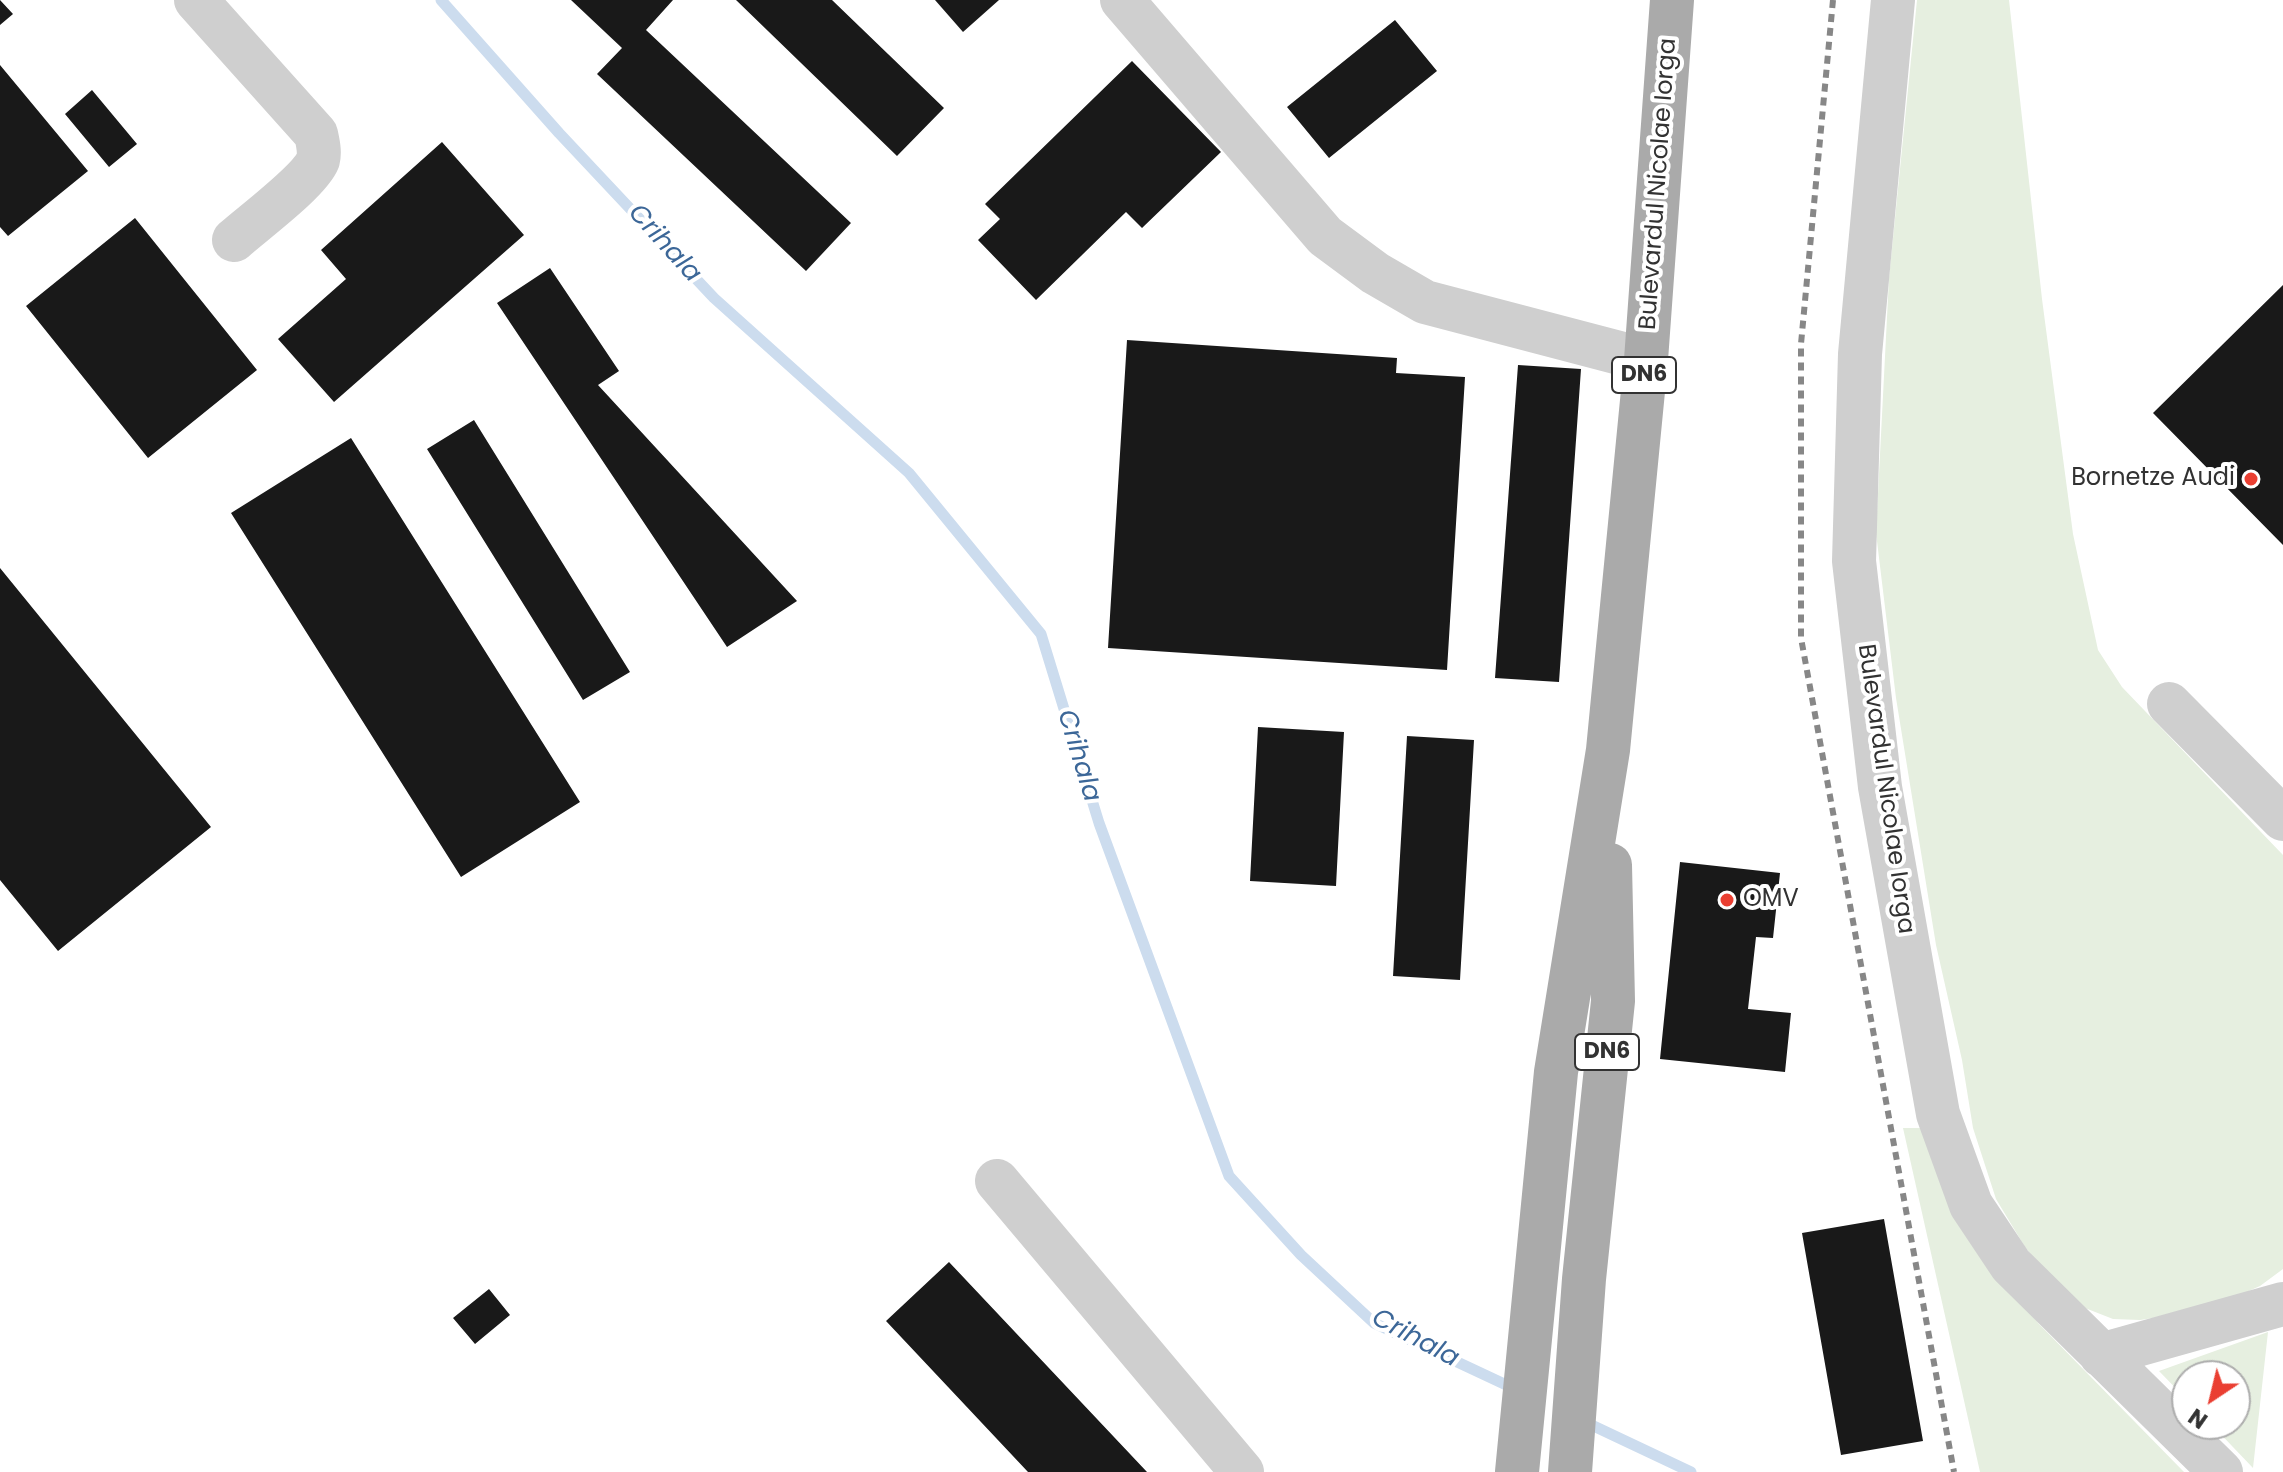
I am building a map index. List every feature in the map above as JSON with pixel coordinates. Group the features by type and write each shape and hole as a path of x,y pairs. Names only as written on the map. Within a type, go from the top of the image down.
{"main road":[{"name":"Bulevardul Nicolae Iorga","path":"1517,1472 1556,1072 1608,750 1646,360 1672,0"},
{"name":"Bulevardul Nicolae Iorga","path":"1570,1472 1584,1279 1613,1001 1608,750"}],"street":[{"path":"196,0 316,134 317,163 304,179 234,240"},
{"path":"1122,0 1325,236 1375,273 1425,302 1646,360"},
{"name":"Bulevardul Nicolae Iorga","path":"1893,0 1860,354 1854,561 1880,787 1938,1114 1971,1205 2011,1265 2221,1472"},
{"path":"2169,704 2283,819"},
{"path":"997,1181 1242,1472"},
{"path":"2101,1355 2283,1304"}],"green space":[{"path":"1917,0 2009,0 2042,299 2073,534 2098,650 2122,687 2283,855 2283,1269 2260,1286 2224,1302 2166,1316 2140,1320 2113,1319 2085,1308 2058,1287 2025,1247 1996,1199 1973,1128 1962,1060 1936,945 1896,698 1876,533 1889,278"},
{"path":"1903,1128 1923,1128 1969,1238 2039,1324 2184,1472 1980,1472"},
{"path":"2268,1332 2253,1468 2226,1440 2251,1440 2251,1360 2190,1360"},
{"path":"2171,1367 2171,1383 2159,1371"}],"building":[{"path":"0,0 13,14 0,25"},
{"path":"571,0 673,0 646,30 851,223 806,271 597,74 622,48"},
{"path":"736,0 832,0 944,108 897,156"},
{"path":"935,0 999,0 963,32"},
{"path":"1395,20 1437,71 1329,158 1287,107"},
{"path":"1132,61 1221,152 1142,228 1126,212 1036,300 978,240 1000,219 985,204"},
{"path":"0,65 88,171 8,236 0,227"},
{"path":"92,90 137,144 109,167 65,114"},
{"path":"442,142 524,235 334,402 278,339 346,279 321,250"},
{"path":"135,218 257,370 148,458 26,306"},
{"path":"550,268 619,371 598,385 797,601 727,647 497,303"},
{"name":"Bornetze Audi","path":"2283,285 2283,545 2153,413"},
{"path":"1127,340 1397,358 1396,373 1465,377 1447,670 1108,648"},
{"path":"1518,365 1581,369 1559,682 1495,678"},
{"path":"474,420 630,672 583,700 427,449"},
{"path":"351,438 580,802 461,877 231,513"},
{"path":"0,568 211,827 58,951 0,880"},
{"path":"1258,727 1344,732 1336,886 1250,881"},
{"path":"1407,736 1474,740 1460,980 1393,976"},
{"path":"1680,862 1780,873 1773,938 1756,937 1748,1009 1791,1013 1785,1072 1660,1059"},
{"path":"1884,1219 1923,1441 1841,1455 1802,1233"},
{"path":"949,1262 1147,1472 1028,1472 886,1321"},
{"path":"489,1289 510,1315 475,1344 453,1318"}],"waterway":[{"name":"Crihala","path":"441,0 559,133 714,298 909,473 1041,634 1099,823 1229,1176 1301,1255 1374,1323 1517,1390"},
{"name":"Crihala","path":"1583,1421 1691,1472"}],"railway":[{"path":"1833,0 1801,344 1801,638 1954,1472"}],"place":[{"name":"Bornetze Audi","path":"2251,479"},
{"name":"OMV","path":"1727,900"}]}
